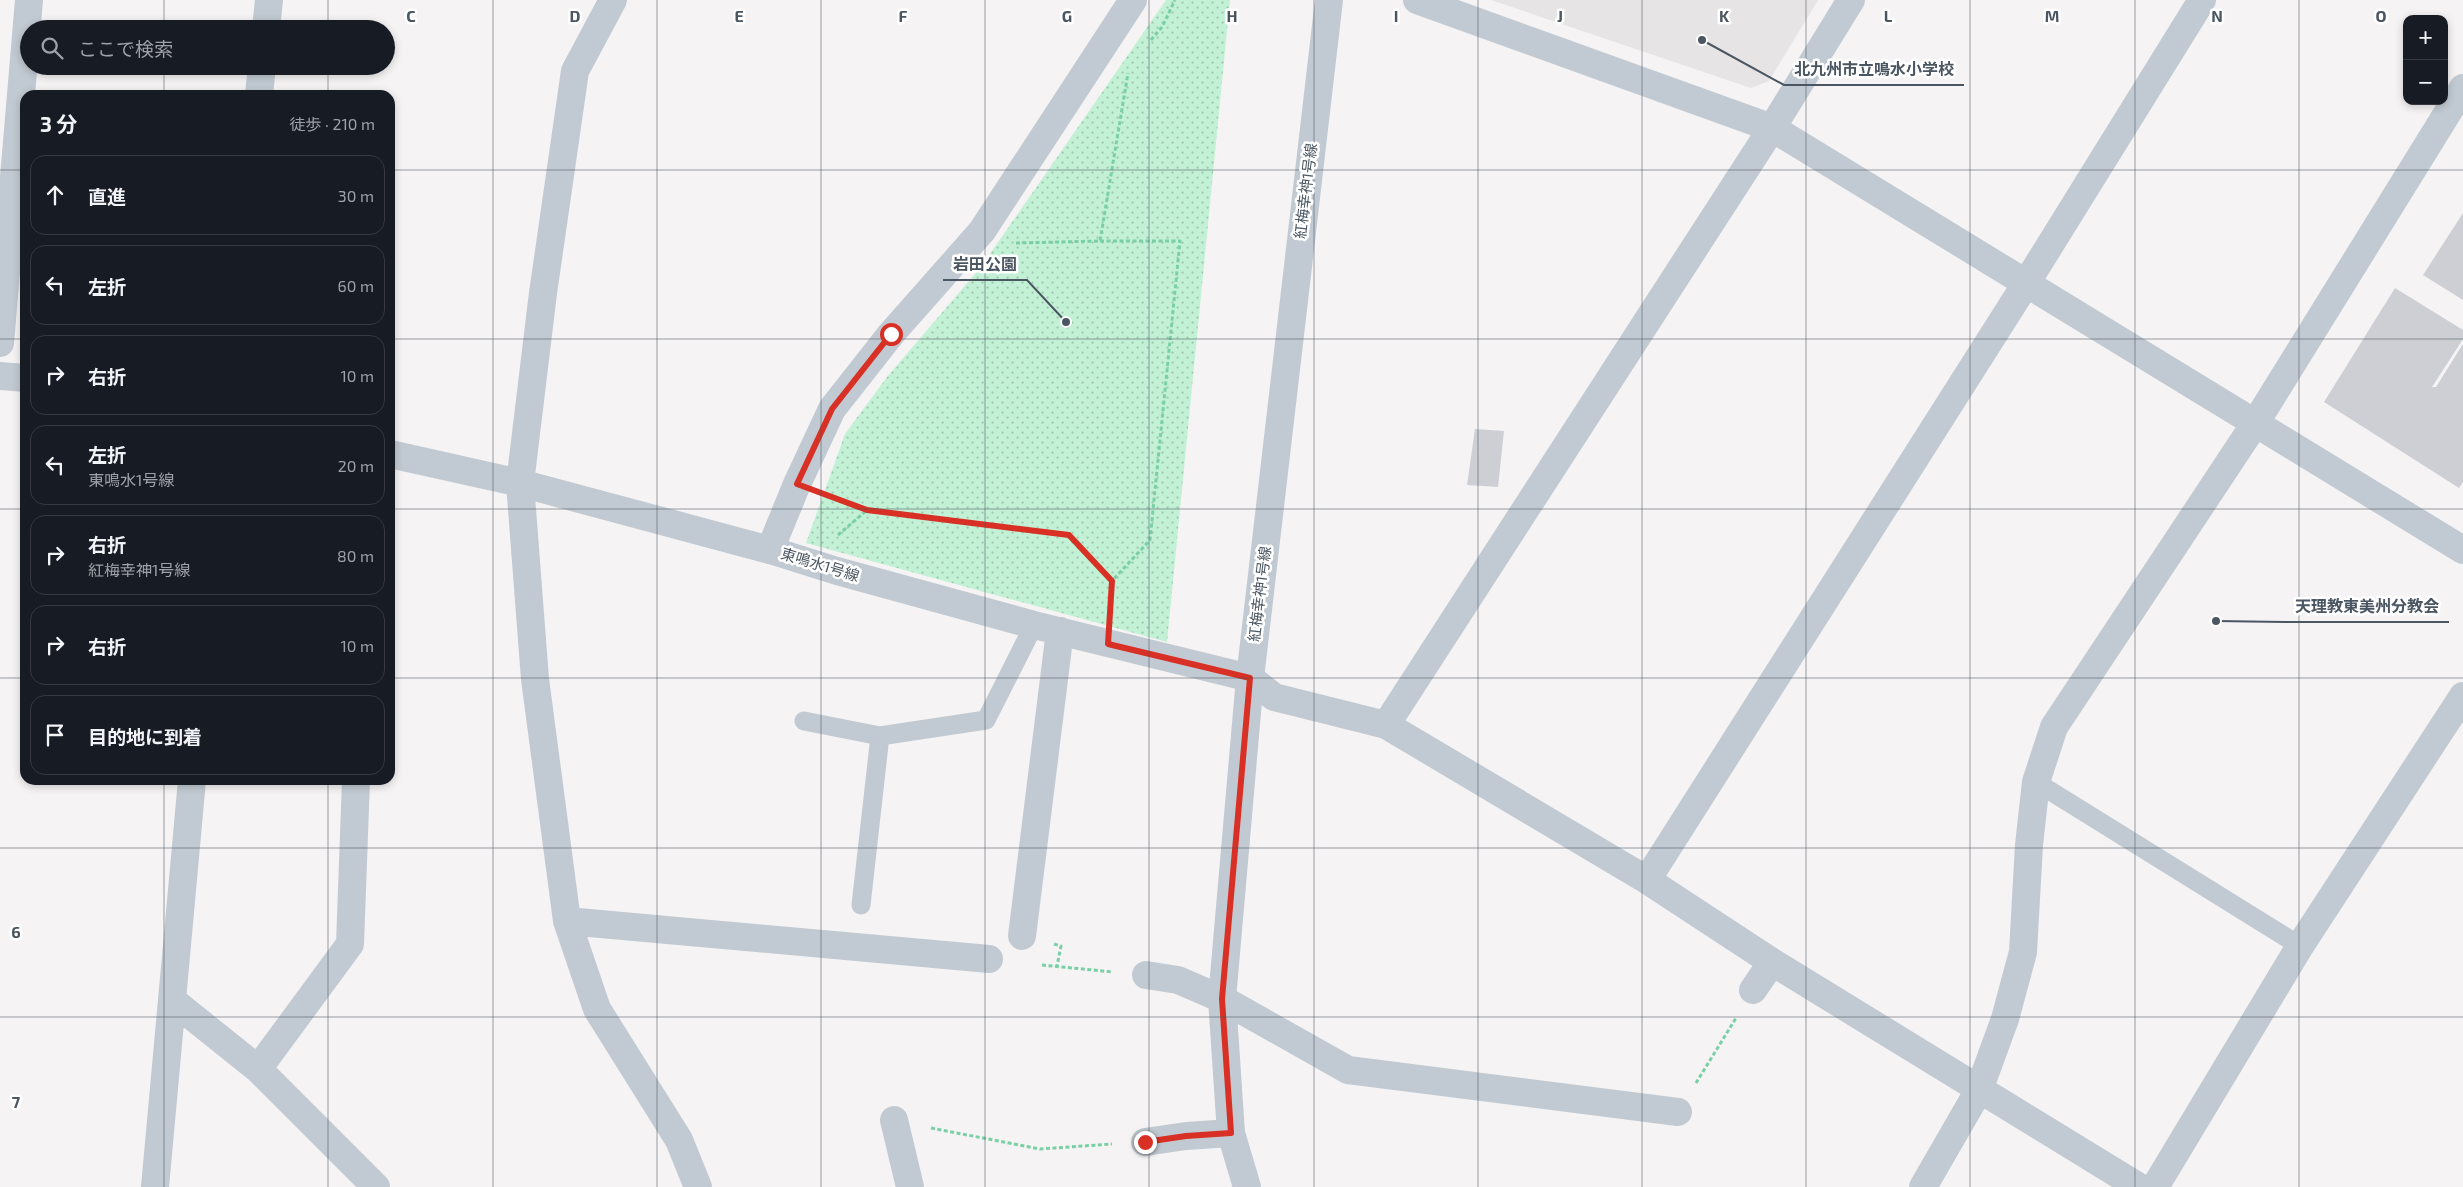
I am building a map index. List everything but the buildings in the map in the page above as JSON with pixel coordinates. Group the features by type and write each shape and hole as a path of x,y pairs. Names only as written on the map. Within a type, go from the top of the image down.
{"street":[{"path":"27,20 29,0"},
{"path":"267,20 269,0"},
{"path":"613,0 574,71 543,293 520,484 535,679 566,920 597,1009 679,1140 698,1187"},
{"path":"770,550 797,484 832,409 891,334 982,230 1133,0"},
{"name":"紅梅幸神1号線","path":"1247,1187 1231,1133 1222,999 1250,678 1328,0"},
{"path":"1417,0 1772,128 2463,550"},
{"path":"1386,725 1772,128 1851,0"},
{"path":"1648,880 2027,282 2202,0"},
{"path":"21,90 23,75"},
{"path":"260,90 261,75"},
{"path":"1923,1187 1979,1090 2005,1019 2023,952 2029,845 2036,782 2054,727 2256,422 2463,88"},
{"path":"0,343 20,106"},
{"path":"0,376 20,378"},
{"name":"東鳴水1号線","path":"395,455 520,484 770,550 837,571 1047,628 1250,678"},
{"path":"1022,936 1047,628"},
{"path":"1250,678 1274,697 1386,725 1648,880 1772,962 2139,1187"},
{"path":"2155,1187 2300,946 2463,696"},
{"path":"155,1187 192,785"},
{"path":"258,1069 350,944 356,785"},
{"path":"566,920 989,959"},
{"path":"1753,990 1772,962"},
{"path":"1146,974 1178,980 1222,999 1348,1070 1678,1112"},
{"path":"173,1001 258,1069 376,1187"},
{"path":"894,1120 910,1187"},
{"path":"1145,1142 1186,1136 1231,1133"}],"lane":[{"path":"804,721 880,736 986,720 1047,628"},
{"path":"861,905 880,736"},
{"path":"2036,782 2300,946"}],"path":[{"path":"1145,48 1162,27 1175,0"},
{"path":"1100,241 1129,68"},
{"path":"982,230 1006,243 1180,241 1150,540 1112,581 1108,644"},
{"path":"797,484 867,510 1069,535 1112,581"},
{"path":"989,959 1146,974"},
{"path":"1678,1112 1753,990"},
{"path":"894,1120 1040,1149 1145,1142"}],"shaded area":[{"path":"1491,0 1818,0 1769,81 1751,88"}],"green space":[{"path":"1166,0 1230,0 1167,642 806,543 845,434 887,377 981,267"}],"place":[{"name":"北九州市立鳴水小学校","path":"1702,40"},
{"name":"岩田公園","path":"1066,322"},
{"name":"天理教東美州分教会","path":"2216,621"}],"route":[{"path":"891,334 832,409 797,484 867,510 1069,535 1112,581 1108,644 1250,678 1222,999 1231,1133 1186,1136 1145,1142"}]}
